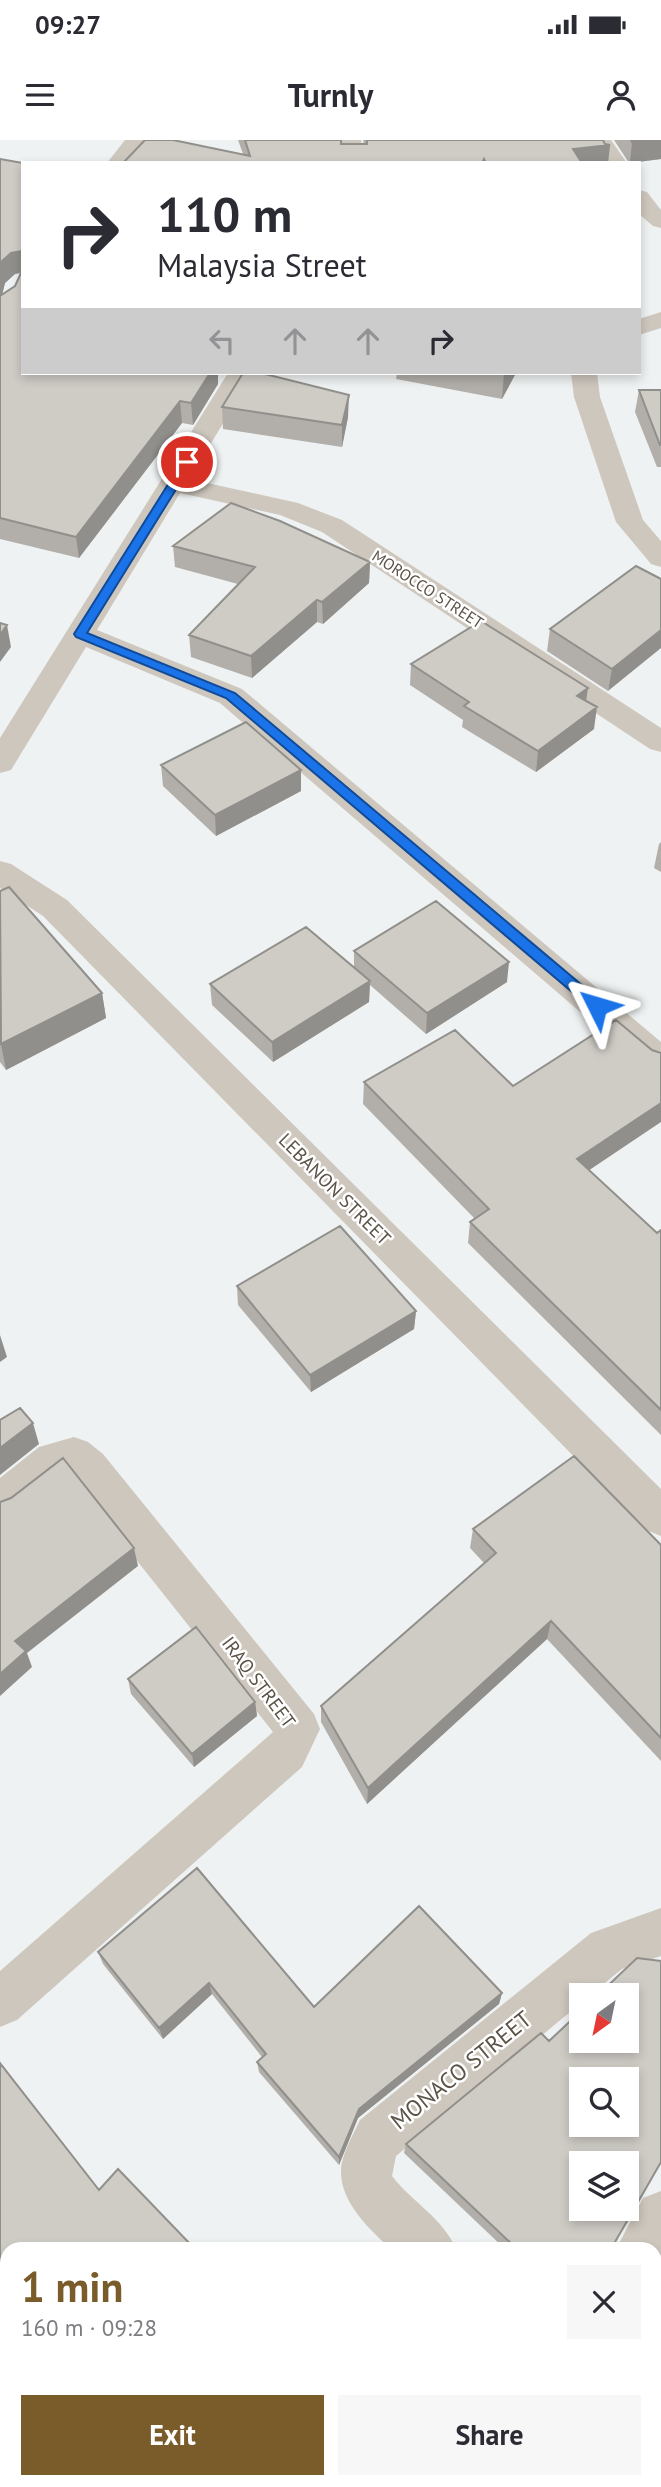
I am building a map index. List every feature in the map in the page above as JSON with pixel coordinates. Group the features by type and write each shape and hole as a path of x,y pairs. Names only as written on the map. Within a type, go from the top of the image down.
{"street":[{"path":"120,161 137,140"},
{"path":"350,140 355,161"},
{"path":"600,140 615,161"},
{"path":"641,200 648,211 661,221"},
{"path":"641,327 661,319"},
{"path":"0,762 240,375"},
{"path":"584,375 587,397 631,522 661,558"},
{"name":"MOROCCO STREET","path":"174,484 288,509 332,526 661,742"},
{"path":"80,634 231,695 661,1062"},
{"name":"LEBANON STREET","path":"0,872 55,908 661,1517"},
{"name":"IRAQ STREET","path":"0,1502 53,1461 74,1455 89,1467 298,1729 286,1752 0,2003"},
{"name":"MONACO STREET","path":"423,2242 371,2193 366,2175 371,2154 379,2138 608,1950 661,1932"},
{"path":"646,2242 661,2216"}],"building":[{"path":"145,140 173,140 250,156 245,140 341,140 341,144 367,144 367,140 603,140 610,145 573,149 581,161 125,161"},
{"path":"0,159 21,163 21,251 11,253 1,262 0,268"},
{"path":"21,273 21,375 209,375 191,403 180,401 76,537 0,518 0,296 15,286"},
{"path":"242,375 269,375 349,395 342,425 222,407"},
{"path":"639,390 661,390 661,445 660,445"},
{"path":"231,503 280,521 370,562 322,602 317,600 251,656 189,635 255,567 173,546"},
{"path":"636,566 661,579 661,630 612,669 550,629"},
{"path":"481,621 588,688 577,696 597,707 538,751 464,706 469,702 411,664"},
{"path":"0,623 7,625 0,635"},
{"path":"246,722 301,770 215,815 161,765"},
{"path":"9,887 102,993 1,1044 0,891"},
{"path":"436,901 509,962 427,1013 354,951"},
{"path":"306,927 370,981 272,1042 210,984"},
{"path":"616,1020 652,1050 661,1053 661,1103 577,1159 657,1233 661,1230 661,1410 470,1222 489,1209 364,1082 455,1030 513,1086"},
{"path":"340,1226 416,1311 310,1375 237,1286"},
{"path":"20,1408 33,1423 0,1448 0,1420"},
{"path":"574,1456 661,1545 661,1738 551,1621 368,1788 321,1706 496,1553 473,1529"},
{"path":"63,1458 134,1548 15,1641 26,1651 0,1674 0,1502 11,1498"},
{"path":"196,1627 255,1702 192,1754 128,1679"},
{"path":"197,1868 314,2007 419,1906 502,1993 359,2109 339,2157 257,2062 266,2054 209,1983 159,2028 98,1952"},
{"path":"637,1958 661,1961 661,2162 639,2200 639,2151 569,2151 569,2221 627,2221 615,2242 510,2242 406,2144 541,2033 549,2041 569,2022 569,2053 639,2053 639,1983 611,1983"},
{"path":"0,2063 99,2190 118,2169 188,2242 0,2242"}],"route":[{"path":"187,462 80,634 231,695 597,1006"}]}
